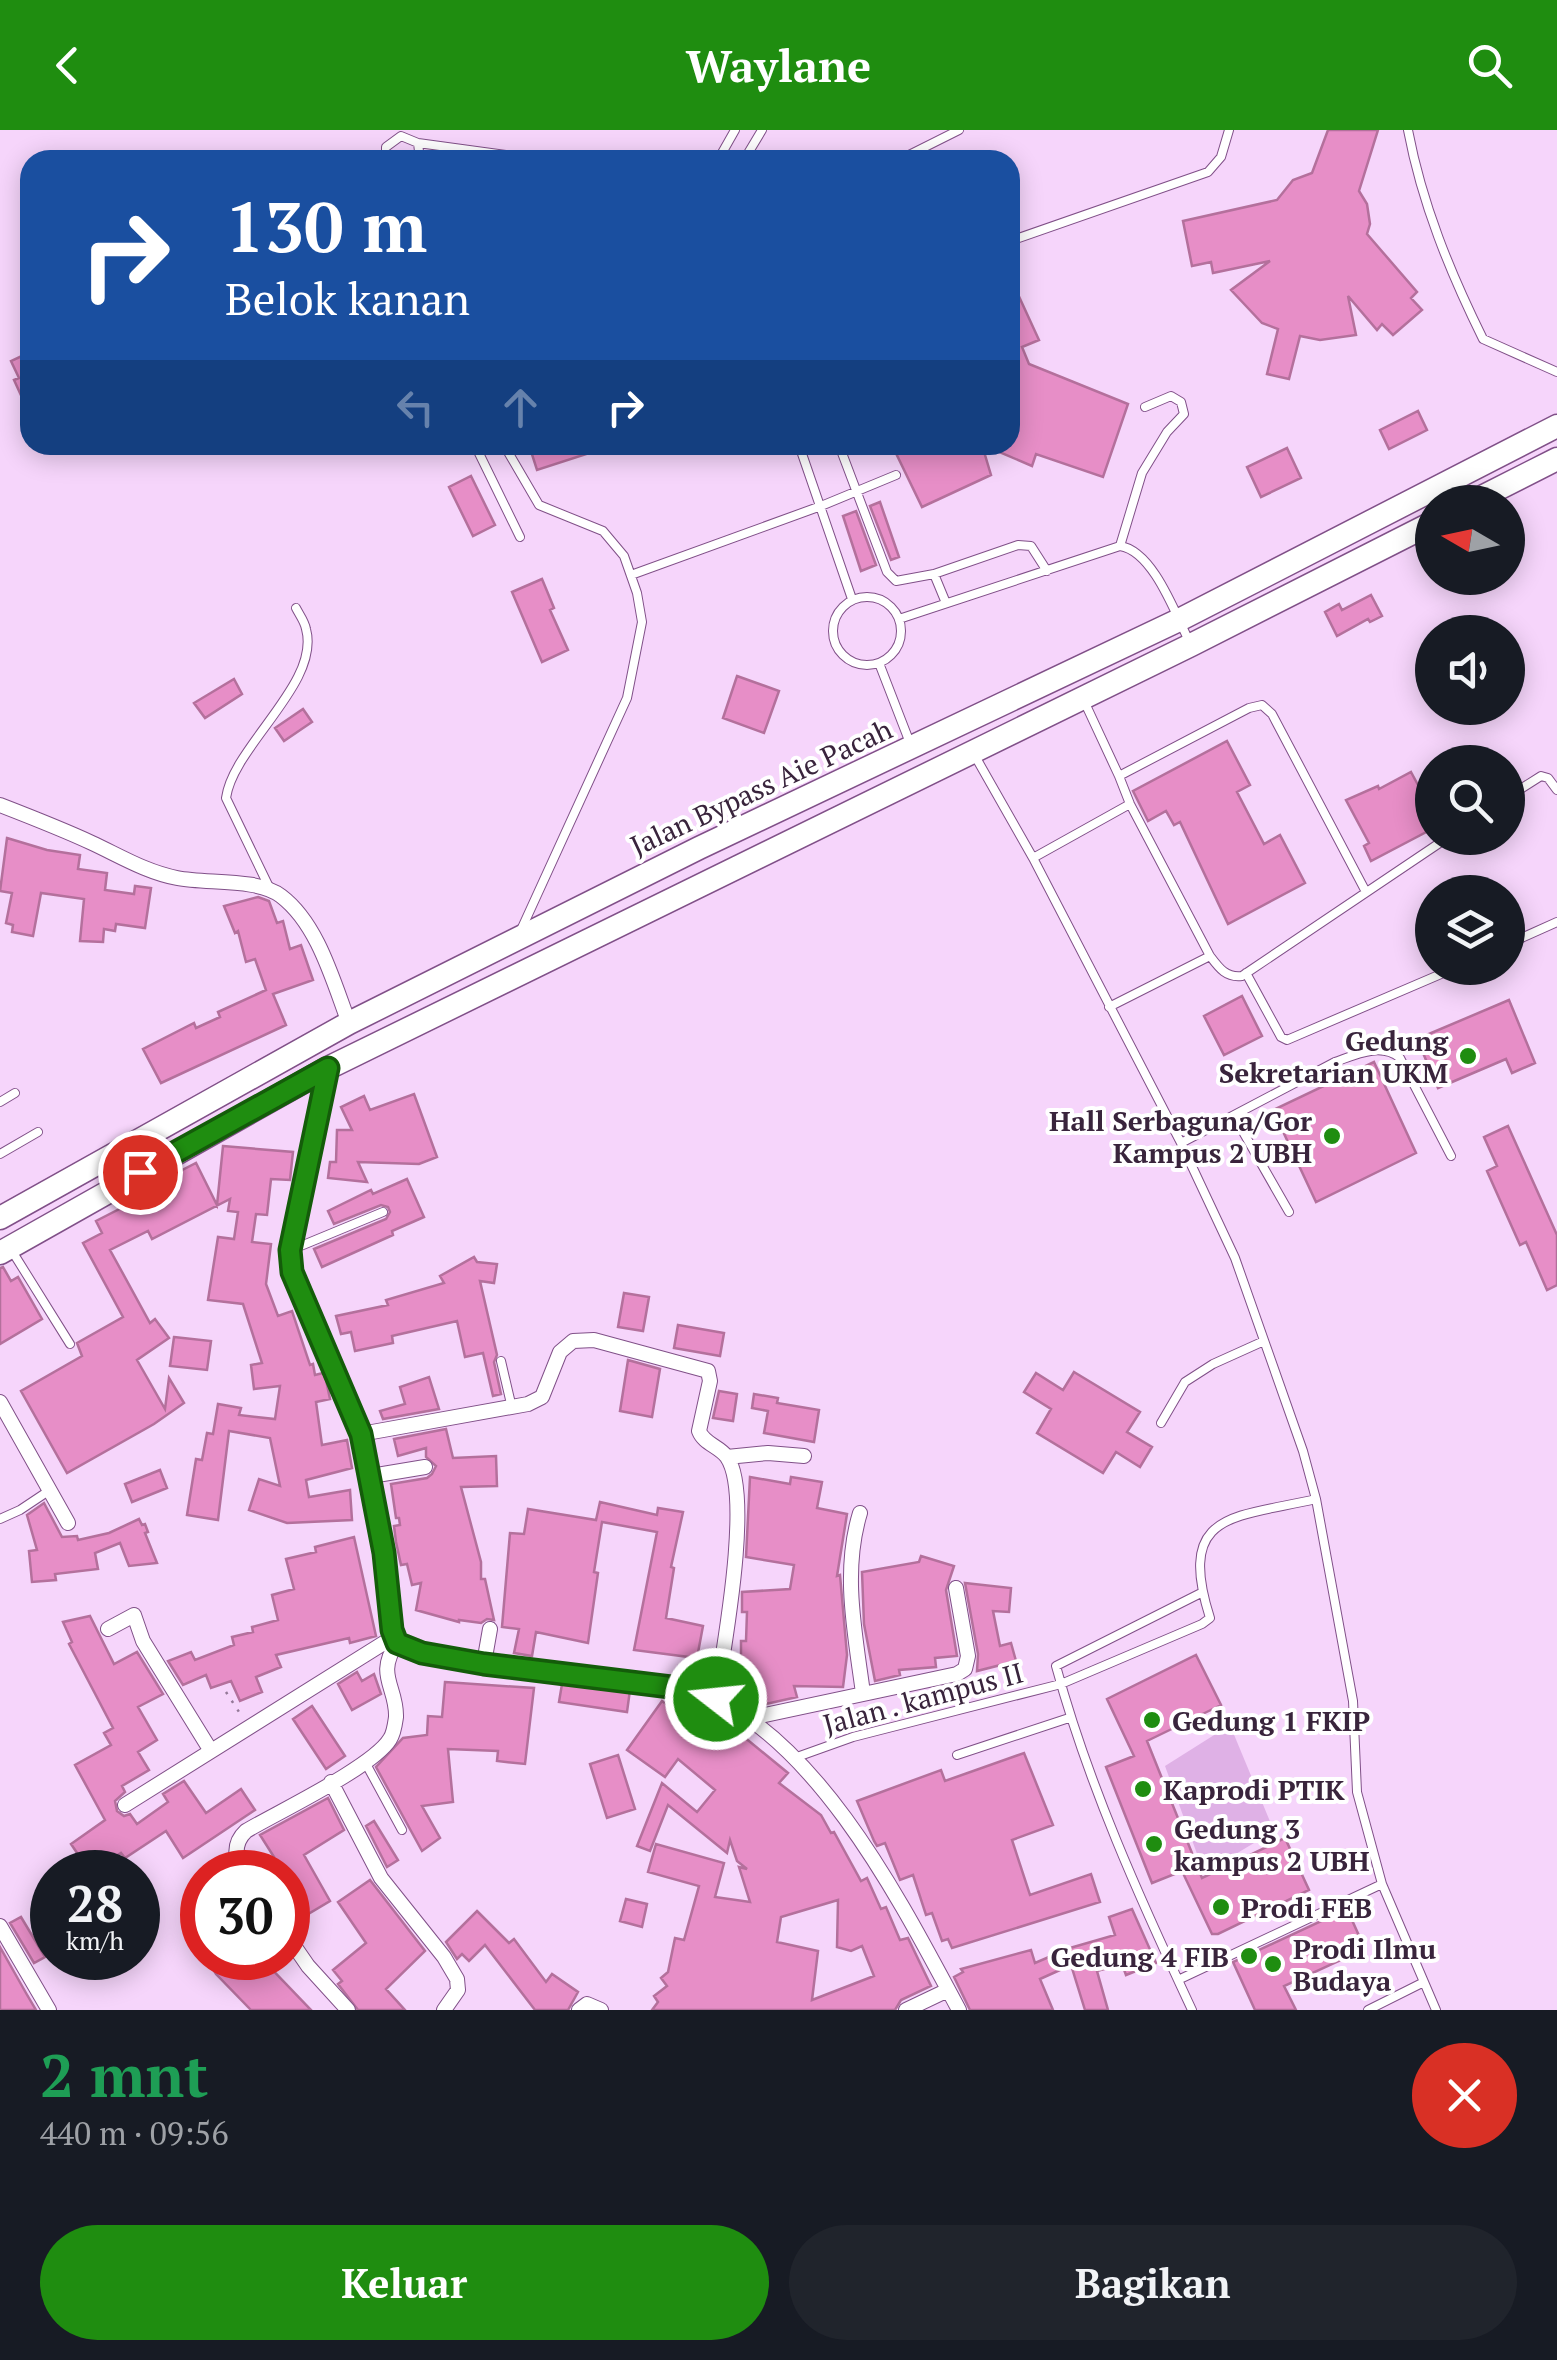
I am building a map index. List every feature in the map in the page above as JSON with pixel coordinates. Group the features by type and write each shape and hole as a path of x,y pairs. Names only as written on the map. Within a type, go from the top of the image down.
{"highway":[{"name":"Jalan Bypass Aie Pacah","path":"0,1218 349,1023 1178,620 1557,426"},
{"path":"1506,485 1557,459"},
{"path":"5,1250 328,1068 1191,646 1415,531"},
{"path":"507,943 512,977"},
{"path":"156,1131 170,1155"}],"street":[{"path":"0,805 130,863 172,877 269,888 286,899 301,918 331,974 349,1023"},
{"path":"237,1850 239,1837 365,1762 389,1742 396,1713 387,1684 388,1656 396,1640 371,1476 361,1434 298,1294 292,1272 290,1250 328,1068"},
{"path":"361,1434 512,1408 542,1397 565,1345 573,1341 594,1340 708,1371 710,1380 700,1437 726,1457 738,1523 732,1599 716,1699"},
{"path":"0,1402 68,1523"},
{"path":"726,1457 768,1453 804,1456"},
{"path":"371,1476 426,1467"},
{"path":"860,1513 852,1536 851,1607 864,1693"},
{"path":"751,1718 958,1674 965,1669 968,1656 956,1588"},
{"path":"108,1629 134,1615 143,1641 211,1751"},
{"path":"484,1664 490,1629"},
{"path":"396,1640 422,1653 484,1664 695,1690 751,1718 797,1757 858,1840 958,2010"},
{"path":"126,1806 396,1640"},
{"path":"331,1782 381,1878 457,1979 458,1990 444,2010"},
{"path":"0,1926 48,2010"},
{"path":"310,1968 348,2010"},
{"path":"906,2010 948,1990"},
{"path":"579,2010 587,2004 602,2010"}],"lane":[{"path":"919,150 959,130"},
{"path":"1020,238 1208,172 1222,158 1228,130"},
{"path":"1408,130 1438,241 1483,340 1557,372"},
{"path":"386,150 395,138 408,136 418,143 470,150"},
{"path":"418,143 419,150"},
{"path":"1120,546 1142,473 1167,432 1184,414 1181,402 1171,396 1145,407"},
{"path":"480,455 520,538"},
{"path":"507,943 627,698 642,622 624,556 603,531 540,505 510,455"},
{"path":"803,455 852,599"},
{"path":"842,455 890,577 901,582 934,574 1018,545 1032,546 1047,570"},
{"path":"631,575 896,475"},
{"path":"899,619 1120,546 1133,548 1147,562 1191,646"},
{"path":"934,574 946,602"},
{"path":"880,598 899,619 898,645 879,663 853,663 835,644 834,618 852,599 880,598"},
{"path":"269,888 226,798 234,772 279,708 304,663 307,630 296,608"},
{"path":"879,663 912,748"},
{"path":"1083,698 1130,804 1210,956 1230,976 1246,974 1422,855"},
{"path":"1119,776 1248,708 1262,706 1272,714 1366,892"},
{"path":"972,752 1033,858 1181,1143 1235,1258 1304,1451 1316,1499 1353,1701 1357,1792 1382,1884 1436,2010"},
{"path":"1525,786 1541,776 1548,778 1557,790"},
{"path":"1033,858 1130,804"},
{"path":"1525,936 1557,922"},
{"path":"1109,1008 1210,956"},
{"path":"1246,974 1281,1037 1287,1040 1415,985"},
{"path":"1181,1143 1334,1062 1360,1053 1387,1051 1400,1058 1451,1156"},
{"path":"0,1102 16,1093"},
{"path":"1234,1116 1289,1212"},
{"path":"0,1154 38,1132"},
{"path":"290,1250 383,1212"},
{"path":"5,1250 70,1344"},
{"path":"1160,1423 1184,1382 1212,1364 1264,1341"},
{"path":"501,1361 512,1408"},
{"path":"0,1519 50,1490"},
{"path":"1201,1593 1202,1549 1208,1533 1221,1522 1316,1499"},
{"name":"Jalan . kampus II","path":"797,1757 854,1737 1060,1684 1202,1624 1210,1616 1201,1593 1056,1666 1060,1684 1069,1718 1192,2010"},
{"path":"957,1754 1069,1718"},
{"path":"365,1762 402,1830"},
{"path":"1178,1980 1382,1884"},
{"path":"1368,2010 1424,1982"}],"path":[{"path":"226,1692 252,1727"}],"shaded area":[{"path":"1230,1725 1274,1831 1204,1873 1165,1766"}],"building":[{"path":"1328,130 1378,130 1359,191 1367,204 1367,234 1417,292 1411,298 1422,310 1393,335 1382,324 1377,330 1348,296 1356,335 1320,340 1300,336 1289,379 1267,374 1278,329 1262,323 1231,290 1270,261 1213,273 1211,262 1192,266 1183,221 1277,200 1293,180 1312,173"},
{"path":"1020,299 1039,340 1022,347 1029,364 1128,404 1103,477 1036,454 1032,466 1006,455 1020,455"},
{"path":"20,357 20,393 14,380 19,378 11,361"},
{"path":"1418,411 1427,430 1389,449 1380,430"},
{"path":"1287,448 1301,478 1261,497 1247,467"},
{"path":"532,455 583,455 537,470"},
{"path":"897,455 985,455 991,475 922,507"},
{"path":"471,476 495,525 473,536 449,487"},
{"path":"880,502 899,557 891,560 870,506"},
{"path":"856,511 876,565 861,571 843,516"},
{"path":"542,579 554,608 550,610 568,650 542,662 512,592"},
{"path":"1371,595 1382,616 1337,636 1325,612 1339,604 1342,610"},
{"path":"737,676 779,691 764,733 723,718"},
{"path":"234,679 242,694 205,718 194,703"},
{"path":"303,709 312,722 284,741 275,728"},
{"path":"1227,741 1250,785 1237,792 1264,844 1280,835 1305,883 1228,924 1180,822 1174,825 1166,811 1148,821 1133,791"},
{"path":"1411,772 1415,779 1415,838 1371,861 1364,846 1369,843 1346,800 1378,786 1379,789"},
{"path":"7,838 80,855 78,869 107,873 105,890 134,894 135,886 151,888 145,928 116,924 115,931 104,929 103,942 80,941 84,899 41,893 33,936 12,932 13,925 6,923 12,893 0,891"},
{"path":"258,897 269,901 277,923 283,921 290,949 301,945 313,980 273,994 286,1025 161,1083 143,1049 194,1023 196,1028 220,1017 218,1012 266,990 255,959 246,962 238,931 235,933 224,906"},
{"path":"1242,996 1262,1036 1224,1055 1204,1016"},
{"path":"1509,1000 1535,1063 1512,1073 1506,1059 1438,1088 1417,1039"},
{"path":"1374,1062 1416,1153 1316,1202 1273,1110"},
{"path":"414,1094 437,1157 419,1164 358,1162 367,1182 328,1178 330,1162 336,1162 337,1130 352,1130 341,1107 364,1096 370,1110"},
{"path":"1508,1126 1557,1235 1557,1285 1547,1290 1526,1242 1520,1245 1487,1171 1497,1166 1484,1137"},
{"path":"223,1146 293,1152 290,1180 271,1179 267,1215 256,1214 252,1242 271,1244 266,1284 278,1316 292,1311 310,1365 313,1364 315,1375 323,1373 326,1380 330,1399 316,1402 322,1445 347,1440 352,1468 306,1480 309,1497 350,1490 352,1520 287,1523 249,1510 259,1479 280,1486 270,1438 229,1431 218,1520 187,1515 196,1459 202,1460 207,1433 213,1434 218,1404 241,1408 239,1415 275,1419 280,1386 254,1389 251,1365 262,1363 243,1304 208,1300 218,1237 234,1239 238,1212 228,1211 230,1199 152,1239 148,1231 110,1250 150,1323 155,1319 169,1338 137,1360 165,1409 169,1378 184,1403 67,1473 21,1391 82,1356 77,1343 123,1317 83,1243 102,1233 96,1221 133,1202 130,1197 196,1163 217,1205"},
{"path":"407,1179 424,1217 322,1267 314,1249 386,1219 390,1212 381,1205 334,1224 328,1211 371,1190 373,1194"},
{"path":"474,1257 477,1262 497,1264 494,1283 480,1281 497,1355 494,1362 501,1394 493,1396 483,1353 465,1357 457,1321 392,1336 393,1343 355,1351 351,1332 341,1334 336,1316 388,1305 386,1300 444,1283 440,1276"},
{"path":"0,1268 11,1281 18,1277 42,1319 0,1344"},
{"path":"624,1293 649,1297 643,1331 618,1327"},
{"path":"678,1325 724,1333 720,1356 674,1348"},
{"path":"174,1337 211,1341 207,1370 170,1366"},
{"path":"628,1360 660,1369 652,1417 620,1411"},
{"path":"1074,1372 1140,1412 1127,1432 1152,1447 1140,1467 1116,1452 1103,1473 1037,1433 1051,1409 1024,1392 1036,1373 1063,1390"},
{"path":"429,1377 439,1409 383,1419 380,1411 405,1404 400,1387"},
{"path":"719,1391 737,1394 733,1421 713,1418"},
{"path":"754,1394 778,1398 777,1403 819,1410 814,1442 764,1433 768,1411 752,1408"},
{"path":"446,1429 453,1458 496,1456 497,1486 461,1487 494,1620 481,1623 459,1622 416,1610 421,1583 412,1585 407,1564 401,1565 396,1542 394,1526 400,1525 391,1484 427,1478 436,1466 426,1457 426,1448 398,1456 394,1439"},
{"path":"160,1470 167,1488 132,1502 125,1484"},
{"path":"750,1477 790,1484 791,1477 822,1482 817,1508 847,1514 837,1576 840,1575 847,1655 843,1687 794,1686 797,1697 766,1704 764,1691 750,1695 741,1670 747,1612 742,1612 742,1592 790,1589 794,1565 746,1557"},
{"path":"600,1502 657,1515 658,1508 683,1512 671,1567 674,1568 666,1618 703,1626 697,1658 634,1650 657,1532 602,1522 588,1643 536,1632 532,1656 514,1653 519,1629 502,1627 510,1533 524,1534 528,1509 596,1520"},
{"path":"44,1503 62,1537 77,1536 78,1540 109,1533 139,1519 145,1524 157,1563 129,1566 120,1543 95,1553 98,1569 55,1574 56,1580 32,1582 29,1551 37,1550 27,1515"},
{"path":"354,1537 376,1636 350,1643 349,1638 276,1655 281,1667 256,1677 262,1692 240,1701 231,1681 211,1688 206,1675 183,1685 168,1661 191,1652 195,1660 234,1645 232,1637 253,1632 252,1627 278,1620 272,1595 294,1589 286,1559"},
{"path":"921,1556 954,1566 946,1590 957,1656 935,1658 936,1667 899,1670 900,1675 875,1681 864,1624 862,1572 919,1562"},
{"path":"965,1583 1011,1588 1009,1612 993,1611 1000,1646 1011,1643 1016,1661 977,1671 978,1654"},
{"path":"90,1616 114,1664 137,1652 163,1694 138,1707 157,1740 138,1752 149,1770 122,1786 125,1792 115,1801 117,1811 124,1816 130,1814 137,1824 168,1802 163,1794 184,1781 206,1813 241,1789 255,1810 195,1850 180,1850 180,1853 166,1831 137,1850 75,1850 71,1844 105,1820 75,1765 111,1745 104,1733 113,1728 69,1644 72,1642 63,1622"},
{"path":"1196,1655 1221,1705 1147,1741 1202,1878 1285,1838 1309,1890 1218,1934 1212,1934 1182,1871 1152,1883 1106,1767 1134,1756 1107,1699"},
{"path":"357,1672 362,1681 374,1674 381,1694 352,1710 338,1684"},
{"path":"445,1682 534,1688 525,1764 497,1761 498,1751 448,1749 453,1802 422,1806 440,1838 422,1851 376,1767 403,1738 427,1735 428,1716 442,1717"},
{"path":"562,1684 630,1690 627,1712 559,1702"},
{"path":"662,1701 707,1734 721,1718 788,1773 779,1783 821,1815 861,1881 867,1878 881,1909 886,1907 900,1940 908,1938 931,1986 901,2000 895,2010 652,2010 658,2002 654,1996 667,1986 661,1978 668,1972 675,1938 684,1940 699,1886 648,1872 656,1844 724,1863 715,1897 750,1902 739,1867 747,1869 737,1861 730,1840 727,1853 668,1805 650,1851 637,1846 662,1783 697,1812 715,1790 678,1759 665,1777 627,1750","holes":["838,1900 837,1947 851,1951 862,1946 874,1976 812,2000 818,1951 777,1942 781,1917"]},
{"path":"312,1706 345,1756 326,1769 293,1719"},
{"path":"1024,1753 1053,1825 1012,1840 1030,1895 1091,1874 1100,1902 952,1948 948,1939 942,1941 932,1913 926,1915 913,1875 900,1880 885,1843 877,1846 857,1801 941,1770 945,1781"},
{"path":"618,1755 635,1809 607,1818 590,1764"},
{"path":"328,1798 344,1830 310,1851 270,1850 260,1835"},
{"path":"374,1821 398,1860 387,1867 366,1826"},
{"path":"310,1866 330,1901 310,1913"},
{"path":"370,1880 425,1951 386,1989 405,2010 358,2010 338,1984 342,1981 333,1970 366,1943 338,1902"},
{"path":"626,1899 647,1904 642,1927 620,1921"},
{"path":"1132,1909 1156,1963 1126,1975 1122,1964 1097,1971 1108,2010 1085,2010 1071,1965 1040,1979 1053,2010 970,2010 954,1977 963,1972 961,1969 1031,1950 1035,1963 1115,1935 1109,1917"},
{"path":"1347,1909 1365,1949 1284,1986 1296,2010 1255,2010 1233,1962"},
{"path":"477,1911 509,1943 514,1939 546,1982 552,1974 578,1992 568,2010 535,2010 485,1945 469,1961 462,1954 457,1959 446,1942"},
{"path":"21,1917 30,1932 30,1956 10,1923"},
{"path":"0,1947 26,1993 36,2010 0,2010"},
{"path":"222,1980 282,1980 311,2010 251,2010"}],"place":[{"name":"Gedung Sekretarian UKM","path":"1468,1056"},
{"name":"Hall Serbaguna/Gor Kampus 2 UBH","path":"1332,1136"},
{"name":"Gedung 1 FKIP","path":"1152,1720"},
{"name":"Kaprodi PTIK","path":"1143,1789"},
{"name":"Gedung 3 kampus 2 UBH","path":"1154,1844"},
{"name":"Prodi FEB","path":"1221,1907"},
{"name":"Gedung 4 FIB","path":"1249,1956"},
{"name":"Prodi Ilmu Budaya","path":"1273,1964"}],"route":[{"path":"140,1172 328,1068 290,1250 292,1272 298,1294 361,1434 397,1643 422,1653 484,1664 645,1681 695,1690 716,1699"}]}
